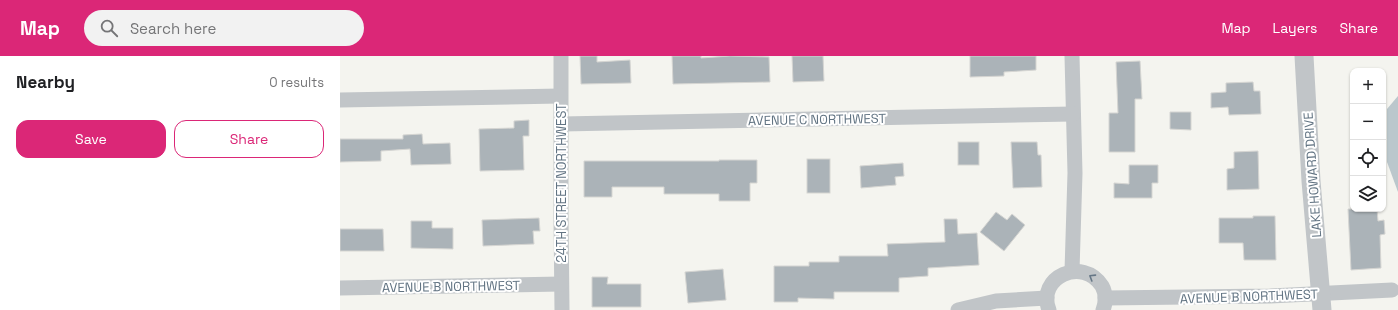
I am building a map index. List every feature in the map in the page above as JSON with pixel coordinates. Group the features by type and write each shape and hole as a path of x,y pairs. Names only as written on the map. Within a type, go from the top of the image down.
{"street":[{"name":"24TH STREET NORTHWEST","path":"561,56 562,310"},
{"path":"1072,56 1075,173 1072,271"},
{"name":"LAKE HOWARD DRIVE","path":"1304,56 1322,302"},
{"path":"340,100 560,96"},
{"name":"AVENUE C NORTHWEST","path":"562,124 1073,114"},
{"path":"958,310 996,301 1048,304 1049,289 1054,280 1062,274 1072,271 1081,271 1090,274 1098,280 1103,289 1104,304"},
{"name":"AVENUE B NORTHWEST","path":"340,288 561,284"},
{"name":"AVENUE B NORTHWEST","path":"1104,304 1166,298 1322,302 1392,290"}],"shaded area":[{"path":"1398,96 1398,192 1387,162 1387,109"}],"building":[{"path":"580,56 597,56 597,62 630,60 631,83 581,84"},
{"path":"672,56 701,56 701,58 730,56 769,57 770,82 673,84"},
{"path":"792,56 823,56 824,81 793,82"},
{"path":"970,56 1036,56 1036,70 1004,72 1004,76 970,77"},
{"path":"1140,61 1142,99 1135,99 1135,152 1109,152 1109,113 1118,113 1116,62"},
{"path":"1253,82 1254,91 1260,91 1261,114 1229,115 1228,107 1211,108 1211,93 1226,92 1226,83"},
{"path":"1170,112 1191,112 1191,130 1170,129"},
{"path":"529,120 529,136 523,136 524,170 480,171 479,129 514,128 514,121"},
{"path":"422,134 423,144 450,143 451,164 411,165 410,149 381,151 381,161 340,162 340,139 403,139 403,135"},
{"path":"958,142 979,142 979,165 958,165"},
{"path":"1011,142 1037,142 1038,155 1041,155 1042,187 1013,188"},
{"path":"1258,151 1259,189 1227,190 1227,169 1234,168 1234,152"},
{"path":"807,159 830,159 830,193 807,193"},
{"path":"757,160 757,183 750,183 750,201 719,201 719,194 664,194 664,187 612,187 612,197 584,197 584,161"},
{"path":"903,163 904,176 895,177 896,185 861,188 860,166"},
{"path":"1129,165 1158,165 1158,183 1152,183 1152,198 1114,198 1114,183 1129,184"},
{"path":"1348,209 1350,209 1350,212 1377,212 1378,221 1384,220 1385,234 1380,235 1381,268 1351,270"},
{"path":"996,212 1007,220 1012,214 1025,225 1004,251 980,232"},
{"path":"1253,216 1275,216 1276,260 1244,260 1243,243 1219,243 1219,218 1253,218"},
{"path":"539,218 540,231 533,231 534,244 483,246 482,220"},
{"path":"944,219 957,219 958,234 977,233 979,265 928,268 928,276 899,278 899,292 834,292 834,299 798,298 798,302 774,302 774,266 809,266 809,262 839,262 839,256 888,256 887,244 945,242"},
{"path":"411,221 432,221 432,228 453,228 453,249 411,248"},
{"path":"340,229 383,229 384,251 340,251"},
{"path":"723,269 726,300 688,303 685,272"},
{"path":"592,277 608,277 607,284 641,284 641,307 592,307"}]}
